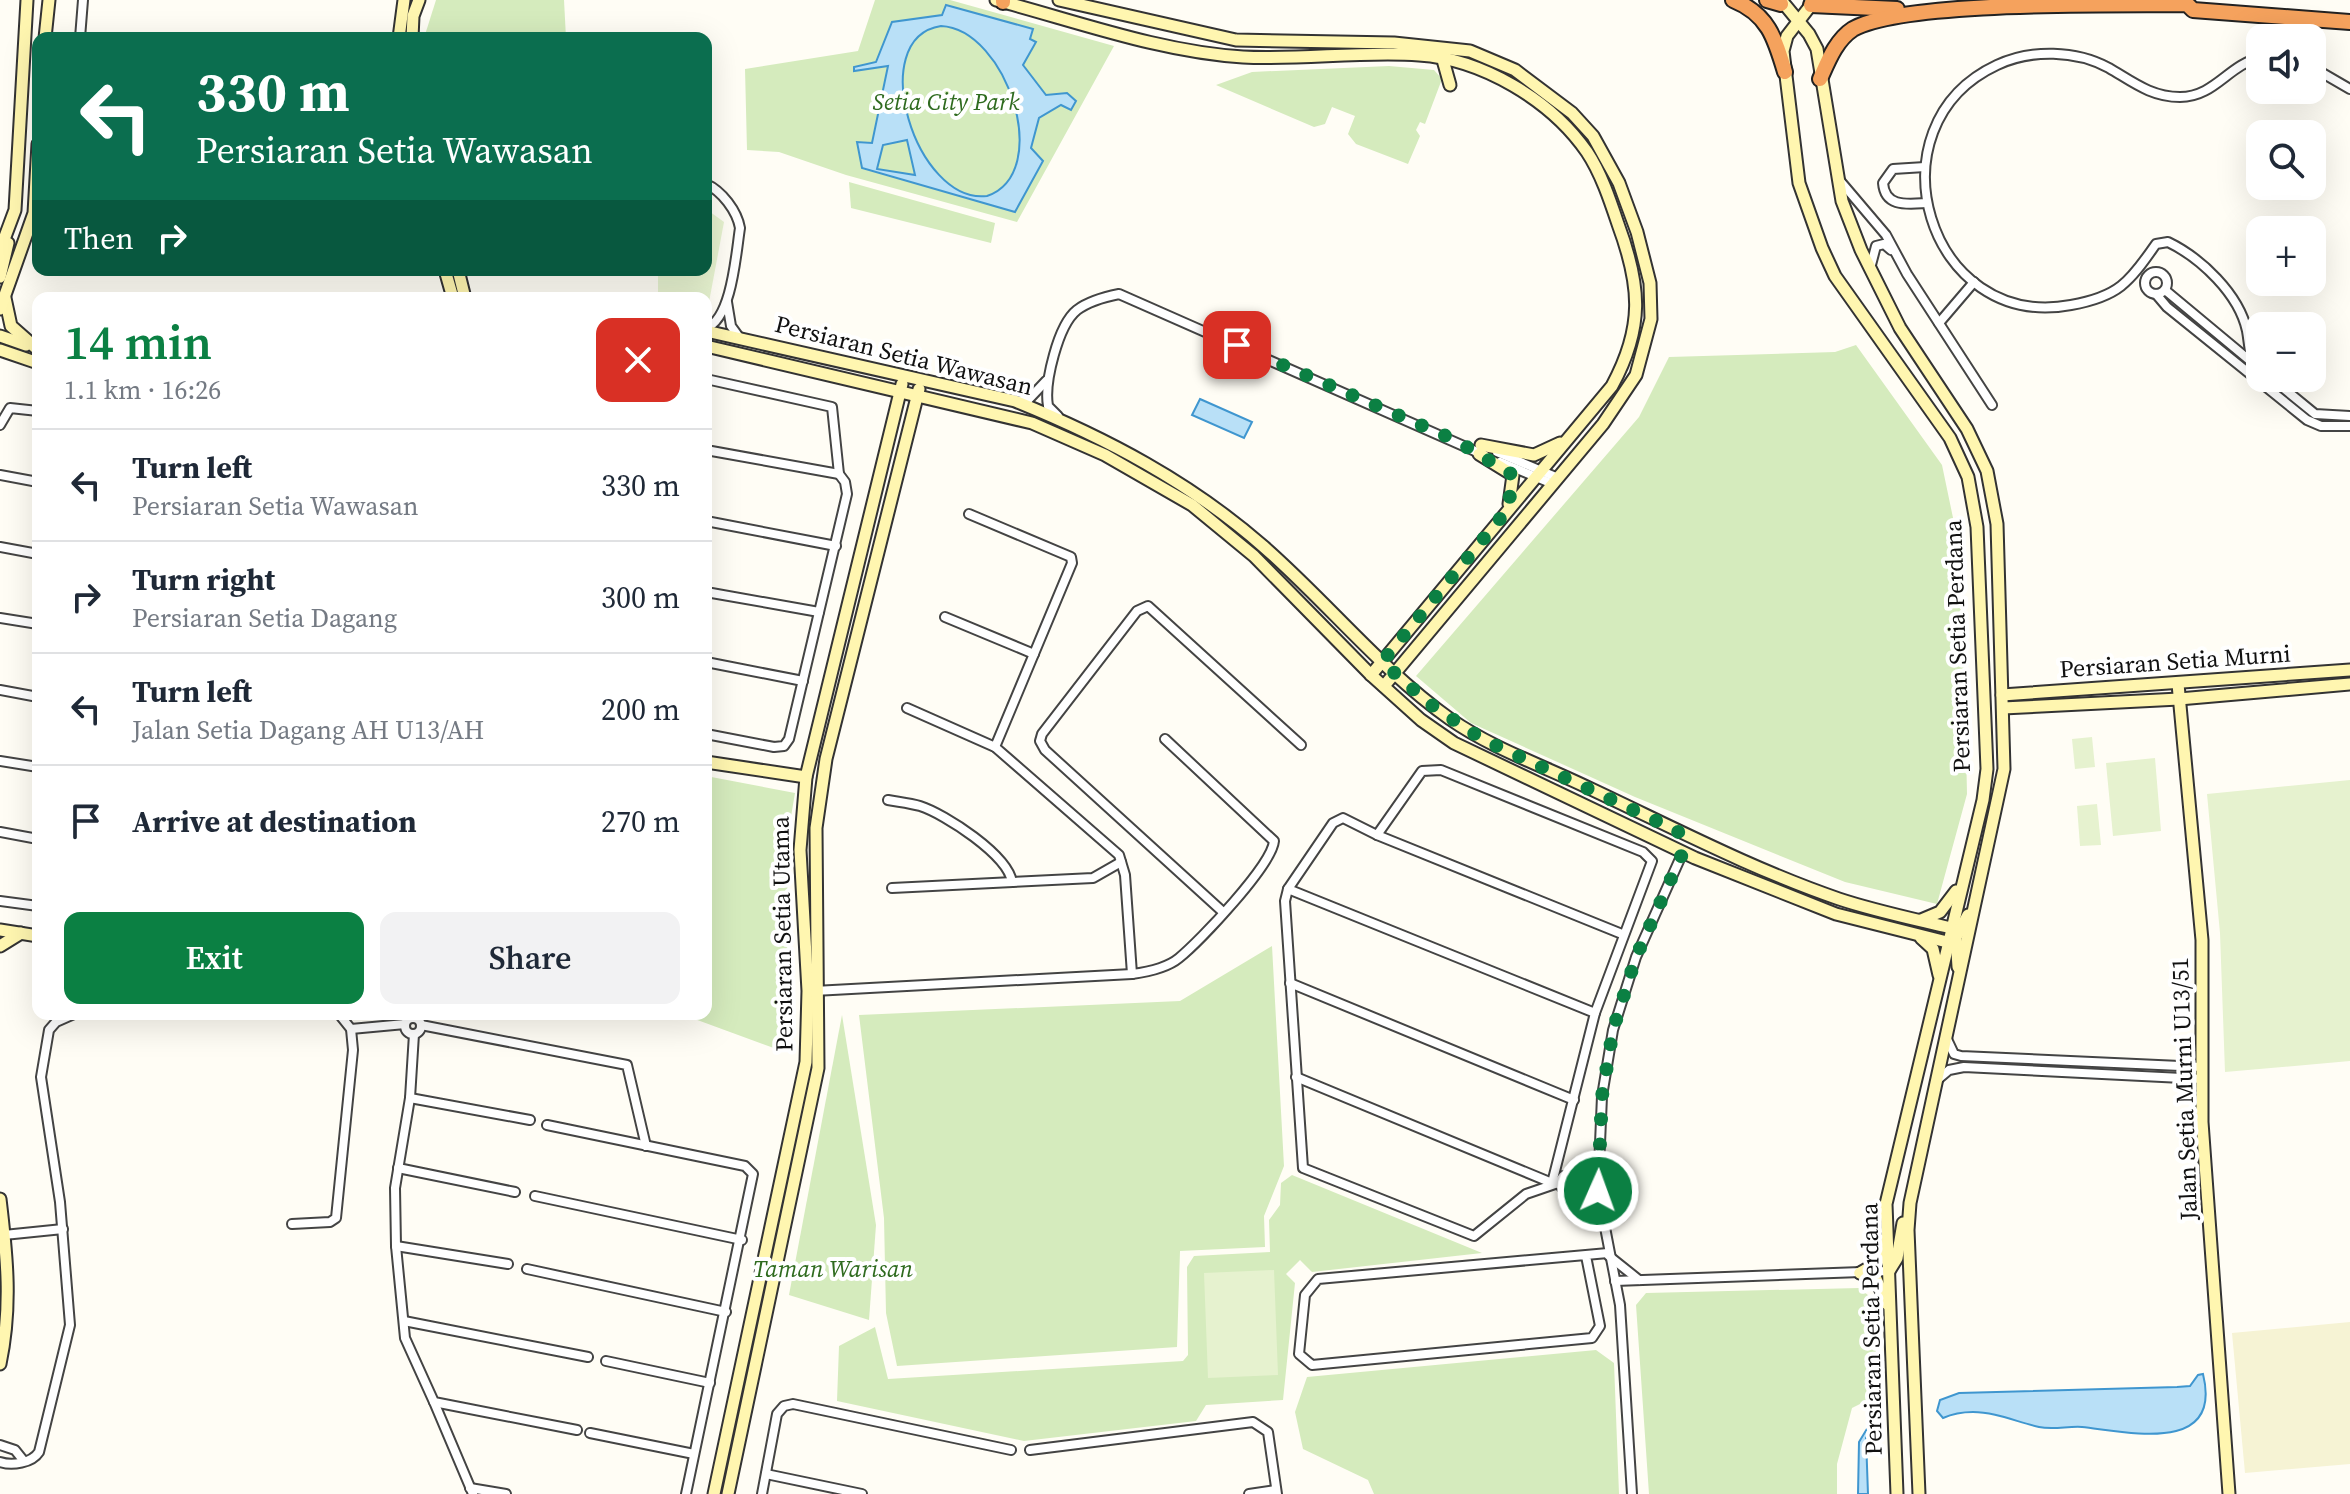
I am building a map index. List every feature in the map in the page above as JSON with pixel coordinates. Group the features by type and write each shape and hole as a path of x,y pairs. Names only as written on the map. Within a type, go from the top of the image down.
{"highway":[{"path":"1733,0 1750,7 1771,28 1785,72"},
{"path":"2146,0 2350,20"},
{"path":"1811,3 1933,11 2187,4"},
{"path":"1820,79 1832,53 1845,35 1857,27 1880,18 1933,11"}],"street":[{"path":"0,277 15,210 27,0"},
{"path":"46,32 49,0"},
{"path":"80,32 83,0"},
{"path":"400,32 404,0"},
{"path":"412,32 413,16 419,0"},
{"path":"1059,0 1236,40 1394,43 1464,50 1515,70 1572,113 1593,136 1619,183 1637,232 1650,283 1651,319 1636,375 1603,424 1384,686"},
{"path":"1001,1 1206,52 1243,57 1422,55 1443,60 1497,78 1539,103 1587,153 1608,194 1636,289 1636,324 1622,367 1612,386 1371,675"},
{"name":"Persiaran Setia Perdana","path":"1776,1 1814,41 1842,201 1900,328 1967,429 1987,471 1997,524 1999,702 2003,739 1999,801 1959,972 1910,1208 1908,1233 1919,1494"},
{"path":"1797,22 1811,3"},
{"name":"Persiaran Setia Perdana","path":"1797,22 1784,43 1785,72 1799,183 1822,248 1835,276 1950,438 1968,477 1977,527 1986,731 1983,800 1962,877 1941,983 1886,1204 1897,1494"},
{"path":"2246,64 2208,91 2182,98 2147,92 2105,66 2085,59 2047,54 2019,57 1997,65 1956,95 1932,135 1925,167 1927,203 1941,244 1974,282 2001,298 2051,307 2083,303 2123,285 2156,244 2168,242 2224,287 2246,331"},
{"path":"1443,60 1450,85"},
{"path":"1464,73 1497,78"},
{"path":"2326,75 2350,89"},
{"path":"1925,167 1893,169 1883,183 1886,196 1896,203 1927,203"},
{"path":"1837,176 1852,198 1879,224 1894,253 1992,405"},
{"path":"712,187 738,216 740,228 727,302 712,326"},
{"path":"0,250 15,210"},
{"path":"0,309 32,219"},
{"path":"1871,269 1871,253 1876,246 1884,244 1894,253"},
{"path":"1939,323 1974,282"},
{"path":"2246,357 2160,292 2167,307 2307,420 2321,426 2350,426"},
{"path":"5,293 5,310 11,326 32,344"},
{"path":"1015,401 1028,400 1046,381 1070,317 1100,298 1119,294 1555,481"},
{"path":"727,302 731,326 739,337"},
{"name":"Persiaran Setia Wawasan","path":"712,331 1015,401 1061,420 1163,471 1197,493 1264,546 1361,644 1441,712 1482,739 1705,844 1840,899 1920,920 1951,935"},
{"path":"2224,338 2236,339 2246,334"},
{"path":"0,336 32,346"},
{"name":"Persiaran Setia Wawasan","path":"712,347 1032,423 1105,455 1192,505 1254,556 1371,675 1421,720 1454,743 1683,852 1836,914 1918,935 1951,935"},
{"path":"0,350 32,361"},
{"path":"0,358 32,362"},
{"name":"Persiaran Setia Utama","path":"728,1494 818,1068 800,850 806,777 904,376"},
{"path":"712,380 832,407 839,474 845,482 847,494 803,681 784,746 712,735"},
{"name":"Persiaran Setia Utama","path":"714,1494 806,1062 813,991 818,804 826,759 921,380"},
{"path":"1046,381 1048,406 1061,420"},
{"path":"877,385 896,409"},
{"path":"2288,392 2315,414 2350,416"},
{"path":"914,411 938,399"},
{"path":"0,425 10,408 32,410"},
{"path":"1480,449 1534,455 1563,442"},
{"path":"1480,449 1513,475 1508,509"},
{"path":"712,451 839,474"},
{"path":"0,475 32,481"},
{"path":"969,514 1071,557 1072,563 995,747"},
{"path":"712,522 836,546"},
{"path":"0,547 32,553"},
{"path":"712,593 819,612"},
{"path":"1223,912 1045,750 1040,741 1042,734 1137,611 1148,606 1301,745"},
{"path":"945,617 1034,654"},
{"path":"0,618 32,623"},
{"path":"1361,644 1374,648 1397,644"},
{"path":"2000,655 2007,681 2025,694"},
{"path":"1407,682 1408,657"},
{"path":"712,663 803,681"},
{"name":"Persiaran Setia Murni","path":"1999,702 2025,694 2350,670"},
{"path":"1984,676 1999,702 1986,731"},
{"name":"Jalan Setia Murni U13/51","path":"2178,684 2202,940 2202,1122 2229,1494"},
{"name":"Persiaran Setia Murni","path":"1999,702 2026,707 2152,701 2350,684"},
{"path":"0,690 32,696"},
{"path":"2152,701 2182,717 2188,706 2203,697"},
{"path":"2003,739 2011,718 2026,707"},
{"path":"907,708 995,747 1119,855 1132,974"},
{"path":"813,991 1132,974 1147,972 1177,959 1249,883 1272,852 1274,841 1165,739"},
{"path":"789,774 811,755"},
{"path":"806,777 826,759"},
{"path":"0,761 32,766"},
{"path":"712,763 806,777"},
{"path":"1377,835 1418,775 1428,769 1441,770 1643,852 1652,861 1652,868 1622,934 1595,1013 1555,1183"},
{"path":"789,774 804,797"},
{"path":"806,777 818,804"},
{"path":"888,800 919,806 953,821 1006,865 1012,882"},
{"path":"1599,1174 1563,1176 1555,1183 1526,1194 1474,1236 1303,1168 1290,983 1288,889 1333,823 1343,818 1377,835 1622,934"},
{"path":"1632,1494 1619,1301 1598,1191 1602,1096 1613,1030 1636,957 1683,852 1678,831"},
{"path":"0,832 32,838"},
{"path":"1683,852 1705,844"},
{"path":"892,888 1093,878 1121,862"},
{"path":"1920,920 1945,907 1962,877"},
{"path":"1288,889 1595,1013"},
{"path":"0,901 32,905"},
{"path":"1959,972 1951,935 1975,904"},
{"path":"0,945 1,930 32,935"},
{"path":"0,945 21,933"},
{"path":"1918,935 1933,949 1941,983"},
{"path":"1290,983 1574,1100"},
{"path":"0,1462 10,1465 35,1458 39,1452 70,1325 63,1229 41,1077 49,1030 60,1020"},
{"path":"292,1224 330,1222 336,1218 353,1050 351,1029 344,1020"},
{"path":"351,1029 404,1020"},
{"path":"410,1020 407,1032 414,1034"},
{"path":"412,1020 421,1025 627,1065 646,1146"},
{"path":"421,1025 414,1034 410,1098 398,1168 396,1246 404,1321 410,1350 472,1491 506,1494"},
{"path":"1946,1036 1954,1054 1961,1056 2202,1073"},
{"path":"1936,1081 1949,1070 1964,1067 2202,1073"},
{"path":"1296,1077 1555,1183 1563,1189 1598,1191"},
{"path":"410,1098 530,1120"},
{"path":"547,1125 745,1166 753,1174 742,1240 686,1494"},
{"path":"398,1168 515,1192"},
{"path":"535,1196 742,1240"},
{"path":"0,1199 4,1235 4,1328 0,1364"},
{"path":"1615,1281 1889,1271 1897,1258 1902,1225 1910,1208"},
{"path":"1860,1273 1877,1263 1882,1255 1887,1227"},
{"path":"4,1235 63,1229"},
{"path":"396,1246 508,1264"},
{"path":"1586,1256 1600,1326 1592,1338 1312,1365 1299,1354 1305,1295 1318,1279 1608,1254 1640,1281"},
{"path":"527,1269 726,1312"},
{"path":"1860,1273 1870,1275 1880,1283 1891,1316"},
{"path":"1619,1301 1628,1286 1640,1281"},
{"path":"404,1321 588,1357"},
{"path":"606,1361 710,1383"},
{"path":"434,1402 577,1430"},
{"path":"762,1494 777,1414 784,1406 793,1404 1011,1450"},
{"path":"1030,1450 1253,1422 1268,1432 1276,1492 1249,1494"},
{"path":"590,1433 694,1454"},
{"path":"0,1445 15,1450 23,1460"},
{"path":"766,1474 862,1494"}],"shaded area":[{"path":"2350,1322 2350,1464 2245,1473 2232,1333"}],"green space":[{"path":"436,0 564,0 566,32 426,32"},
{"name":"Setia City Park","path":"875,0 950,0 1114,46 1017,222 846,175 779,152 747,150 745,69 858,51"},
{"path":"1389,66 1434,70 1442,79 1425,124 1420,122 1416,130 1420,136 1408,164 1356,144 1348,134 1355,116 1332,107 1325,124 1314,127 1216,85 1252,72"},
{"path":"849,182 995,223 991,243 851,208"},
{"path":"712,213 724,222 711,292 658,292 658,276 712,276"},
{"path":"1856,345 1942,465 1962,561 1967,794 1937,904 1845,882 1635,797 1471,723 1416,676 1639,417 1669,357 1835,352"},
{"path":"2092,737 2095,767 2075,769 2072,739"},
{"path":"2155,758 2161,831 2113,836 2106,763"},
{"path":"712,777 795,793 786,846 791,1005 782,1051 697,1020 712,1020"},
{"path":"2350,780 2350,1061 2225,1072 2220,933 2207,794"},
{"path":"2097,804 2101,845 2080,846 2077,806"},
{"path":"1272,946 1284,1166 1264,1216 1265,1247 1180,1251 1177,1347 897,1366 886,1313 884,1218 859,1015 1180,1001"},
{"name":"Taman Warisan","path":"842,1015 876,1225 869,1320 789,1295"},
{"path":"1292,1175 1482,1253 1312,1272 1300,1260 1286,1274 1295,1283 1283,1400 1206,1405 1196,1421 1024,1441 837,1401 839,1346 875,1327 888,1379 1183,1361 1188,1355 1187,1267 1194,1256 1270,1252 1269,1220 1280,1205 1281,1183"},
{"path":"1274,1270 1278,1375 1208,1378 1204,1273"},
{"path":"1859,1288 1873,1299 1878,1395 1852,1408 1837,1464 1837,1494 1649,1494 1636,1305 1646,1293"},
{"path":"1596,1350 1614,1363 1619,1494 1374,1494 1368,1480 1303,1449 1295,1412 1307,1377"}],"water":[{"path":"946,5 1033,29 1030,39 1036,42 1023,65 1046,95 1067,93 1076,101 1071,110 1061,105 1039,118 1031,148 1043,161 1015,212 862,168 857,142 872,143 888,66 854,71 854,67 876,62 892,22 942,15","holes":["941,26 965,33 985,51 1002,75 1014,104 1019,133 1017,160 1007,182 987,196 961,192 939,175 921,149 908,119 903,87 906,59 918,37","907,140 915,175 877,169 883,145"]},
{"path":"1200,399 1252,422 1244,438 1192,415"},
{"path":"2203,1374 2205,1400 2199,1417 2186,1428 2167,1433 2146,1434 2082,1427 2044,1428 1981,1412 1943,1418 1937,1411 1940,1400 1959,1393 2190,1386 2198,1375"},
{"path":"1876,1414 1875,1424 1866,1438 1868,1494 1858,1494 1859,1442"}],"route":[{"path":"1237,345 1455,440 1513,475 1508,509 1382,662 1430,704 1482,739 1678,831 1683,852 1636,957 1613,1030 1602,1096 1598,1191"}]}
